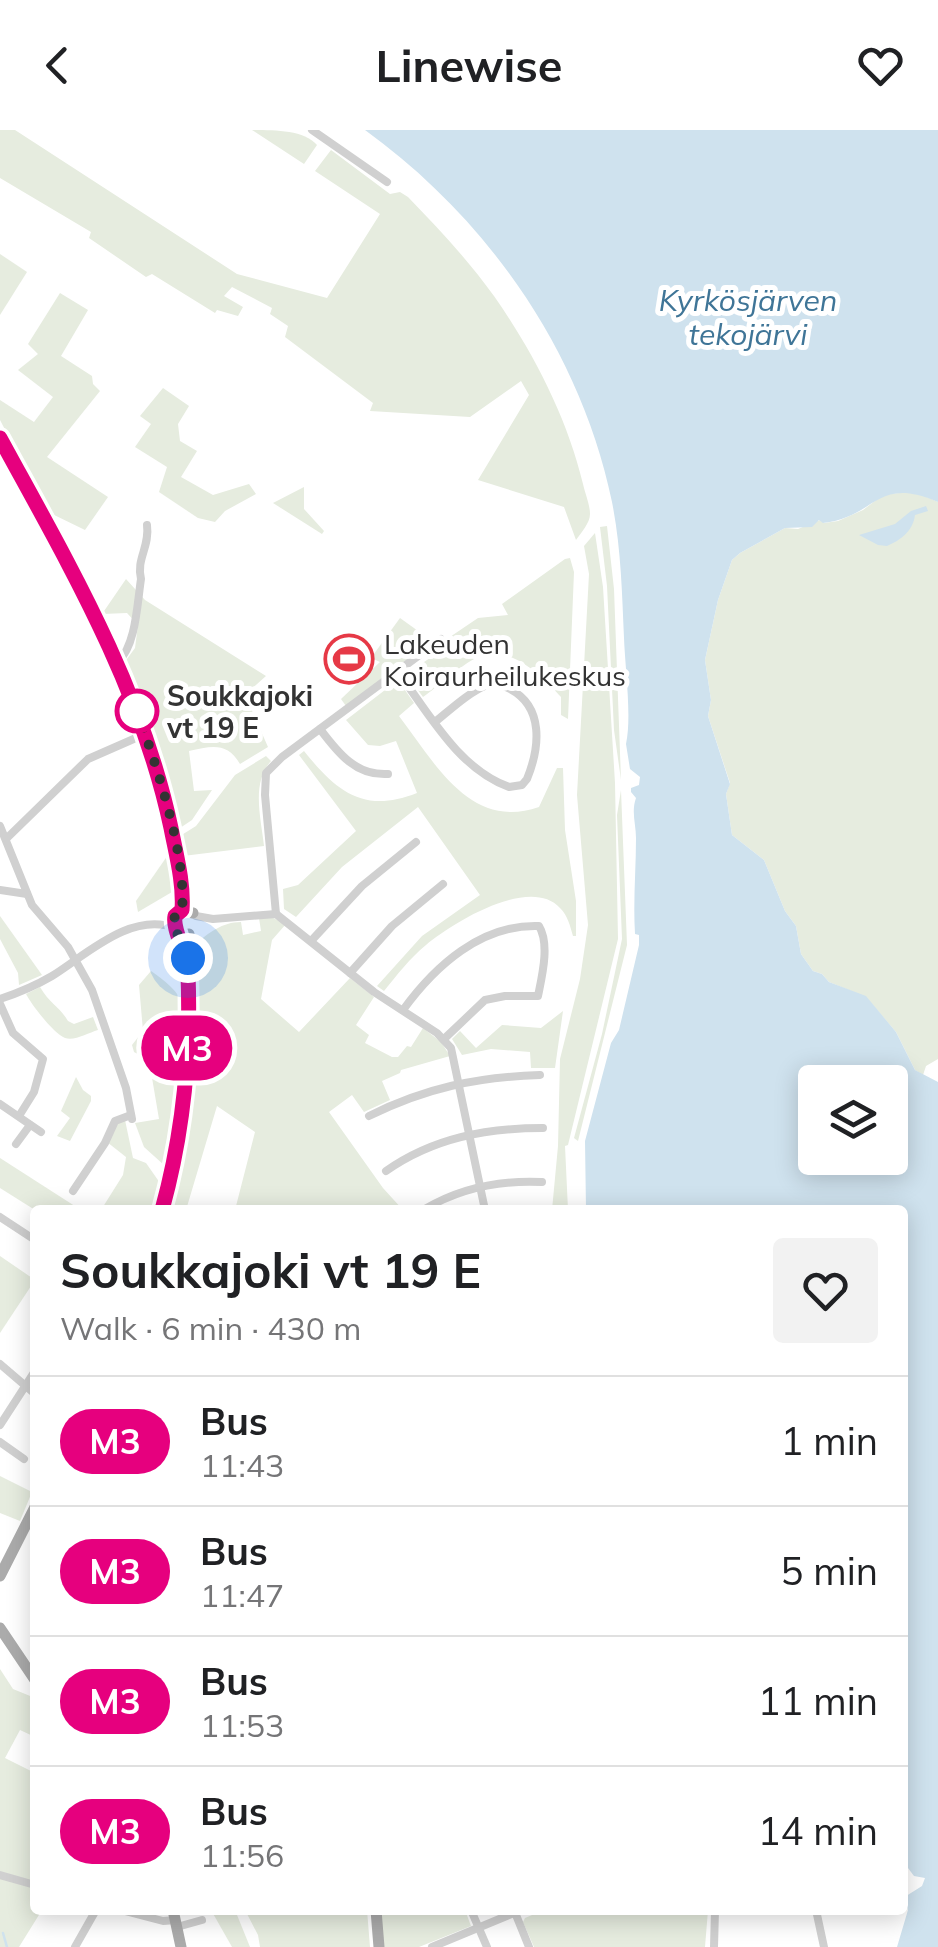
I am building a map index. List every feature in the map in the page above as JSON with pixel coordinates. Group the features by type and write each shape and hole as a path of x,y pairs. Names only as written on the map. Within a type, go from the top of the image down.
{"main road":[{"path":"0,438 90,602 118,662 145,734 167,812 182,892 188,958 184,1095 163,1205"},
{"path":"0,1576 30,1518"},
{"path":"0,1628 30,1673"},
{"path":"376,1915 378,1947"},
{"path":"175,1919 181,1947"}],"street":[{"path":"312,130 386,182"},
{"path":"118,662 127,654 132,641 139,570 148,547 146,525"},
{"path":"276,914 264,796 266,774 320,728 441,639"},
{"path":"398,672 435,722 463,758 502,784 516,787 527,779 537,722 530,705 517,693 499,684 485,686 435,722"},
{"path":"320,728 348,762 368,772 388,774"},
{"path":"6,839 88,759 145,734"},
{"path":"0,826 27,894 77,960 96,1002 132,1117 115,1121 73,1190"},
{"path":"312,940 362,886 416,842"},
{"path":"350,972 392,926 443,884"},
{"path":"0,890 27,894"},
{"path":"19,1116 34,1092 44,1058 4,1028 0,1001 34,986 125,930 276,914 444,1039 454,1056 484,1205"},
{"path":"403,1010 427,978 467,947 515,928 542,928 544,952 538,996 485,1000 444,1039"},
{"path":"369,1116 424,1092 460,1082 540,1075"},
{"path":"0,1104 41,1132"},
{"path":"16,1144 30,1125"},
{"path":"386,1170 423,1150 470,1134 543,1128"},
{"path":"432,1205 480,1186 542,1182"},
{"path":"0,1217 30,1237"},
{"path":"0,1364 30,1391"},
{"path":"0,1424 30,1379"},
{"path":"0,1442 24,1459"},
{"path":"0,1875 30,1884"},
{"path":"76,1947 93,1915"},
{"path":"140,1915 163,1921 202,1920"},
{"path":"473,1915 487,1947"},
{"path":"432,1947 507,1915"},
{"path":"517,1915 529,1947"},
{"path":"714,1947 715,1915"},
{"path":"817,1915 824,1947"}],"shaded area":[{"path":"0,130 15,130 237,274 327,298 380,214 315,171 331,150 390,194 400,192 408,197 484,283 535,362 576,459 590,510 583,531 576,540 564,507 478,480 529,395 521,381 470,417 370,411 373,403 285,337 288,326 270,314 272,308 232,287 224,296 243,307 238,316 217,310 215,313 152,274 146,277 89,238 91,232 0,178"},
{"path":"252,130 297,134 317,145 304,164"},
{"path":"0,254 27,272 0,315"},
{"path":"60,293 88,310 61,356 92,376 100,391 47,457 108,497 85,530 48,512 0,420 0,400 34,422 53,397 18,370 38,354 28,344"},
{"path":"163,388 189,406 178,424 180,441 197,451 181,477 213,495 249,484 256,494 225,511 215,522 198,518 159,492 167,467 135,447 151,424 140,416"},
{"path":"304,487 304,509 324,531 322,534 273,503"},
{"path":"916,492 938,502 938,1059 926,1066 923,1075 915,1070 896,1032 866,997 813,971 801,954 796,926 785,911 764,860 732,835 726,794 730,783 708,716 711,700 705,660 718,600 732,560 740,553 785,528 798,529 820,520 838,521 863,510 884,494"},
{"path":"607,526 614,589 621,780 600,527"},
{"path":"595,533 603,587 615,783 618,939 565,1146 568,1205 552,1205 560,1059 580,979 588,925 577,795 589,574 584,546"},
{"path":"570,558 574,572 568,719 561,715 561,697 536,672 504,655 475,659 423,697 406,674 478,618 508,615 502,604"},
{"path":"126,579 145,600 266,676 245,695 268,747 240,764 230,752 218,747 189,751 194,791 212,790 192,820 180,828 176,826 155,739 124,663 135,648 138,625 127,613 102,614"},
{"path":"400,618 432,641 346,706 341,699 380,662 371,658"},
{"path":"398,680 414,703 399,716 441,772 474,801 493,810 515,812 539,807 557,768 563,768 576,936 563,911 547,899 511,899 454,925 420,950 384,991 377,986 422,936 480,895 418,807 342,867 296,917 284,909 283,889 298,885 356,831 299,755 304,751 340,788 367,800 398,799 417,793 396,741 368,745 346,720"},
{"path":"266,756 271,761 259,790 264,846 183,856 180,836 196,826 235,775"},
{"path":"621,790 627,945 578,1141 574,1138 622,939 617,815"},
{"path":"170,852 175,887 138,912 136,901"},
{"path":"0,916 42,975 19,985 18,973 0,939"},
{"path":"271,917 286,924 272,940 261,999 299,1032 350,978 374,997 356,1025 369,1035 365,1043 398,1057 407,1046 411,1047 423,1028 441,1042 450,1056 401,1070 382,1081 390,1100 364,1112 352,1095 329,1112 398,1205 236,1205 255,1132 217,1106 187,1205 172,1205 192,1078 195,944 234,922 241,922 243,935 261,931 259,918"},
{"path":"151,971 175,991 184,1007 176,1111 168,1163 164,1165 144,1147 135,1123 159,1119 149,1060 134,1052 132,1045 143,1031 139,985"},
{"path":"40,987 68,1021 74,1024 93,1017 98,1030 73,1038 60,1035 26,994"},
{"path":"563,1011 555,1068 531,1068 530,1052 491,1049 462,1055 452,1039 460,1031 476,1048 502,1025 541,1028"},
{"path":"76,1077 91,1101 70,1141 57,1136 70,1118 61,1111"},
{"path":"125,1120 133,1158 146,1163 160,1183 157,1205 104,1205 123,1175 126,1157 107,1142 119,1121"},
{"path":"0,1158 73,1205 30,1207 0,1188"},
{"path":"0,1256 30,1277 30,1288 0,1333"},
{"path":"0,1476 30,1491 20,1521 0,1513"},
{"path":"0,1669 13,1689 30,1696 30,1735 20,1730 5,1758 30,1770 30,1915 39,1915 19,1947 0,1947"},
{"path":"214,1915 237,1915 250,1947 232,1947"},
{"path":"248,1915 367,1915 370,1947 260,1947"},
{"path":"381,1915 467,1915 471,1926 419,1947 383,1947"},
{"path":"708,1915 705,1947 534,1947 523,1922 525,1918"}],"water":[{"name":"Kyrkösjärven tekojärvi","path":"365,130 938,130 938,502 917,495 888,495 841,519 823,523 819,520 812,527 785,528 740,553 732,560 718,600 705,660 711,700 708,716 730,784 726,794 732,835 764,860 785,911 796,926 801,954 813,971 829,982 866,996 896,1032 915,1070 938,1082 938,1947 897,1947 908,1915 908,1895 922,1886 925,1878 914,1876 908,1868 908,1205 586,1205 585,1141 611,1043 619,1030 639,945 634,922 636,798 631,788 639,785 640,777 630,769 626,744 628,692 621,570 612,502 598,447 578,393 553,342 489,247 410,165"},
{"path":"926,506 928,511 915,515 906,534 887,546 859,535 895,524 911,511"}],"waterway":[{"path":"3,1933 7,1947"}],"bus line":[{"name":"M3","path":"0,438 108,640 143,728 172,833 182,892 182,910 173,924 188,958 189,999 184,1095 163,1205"}],"place":[{"name":"Lakeuden Koiraurheilukeskus","path":"349,659"},
{"name":"Soukkajoki vt 19 E","path":"137,711"}],"route":[{"path":"137,711 172,833 182,892 182,910 173,924 188,958"}]}
